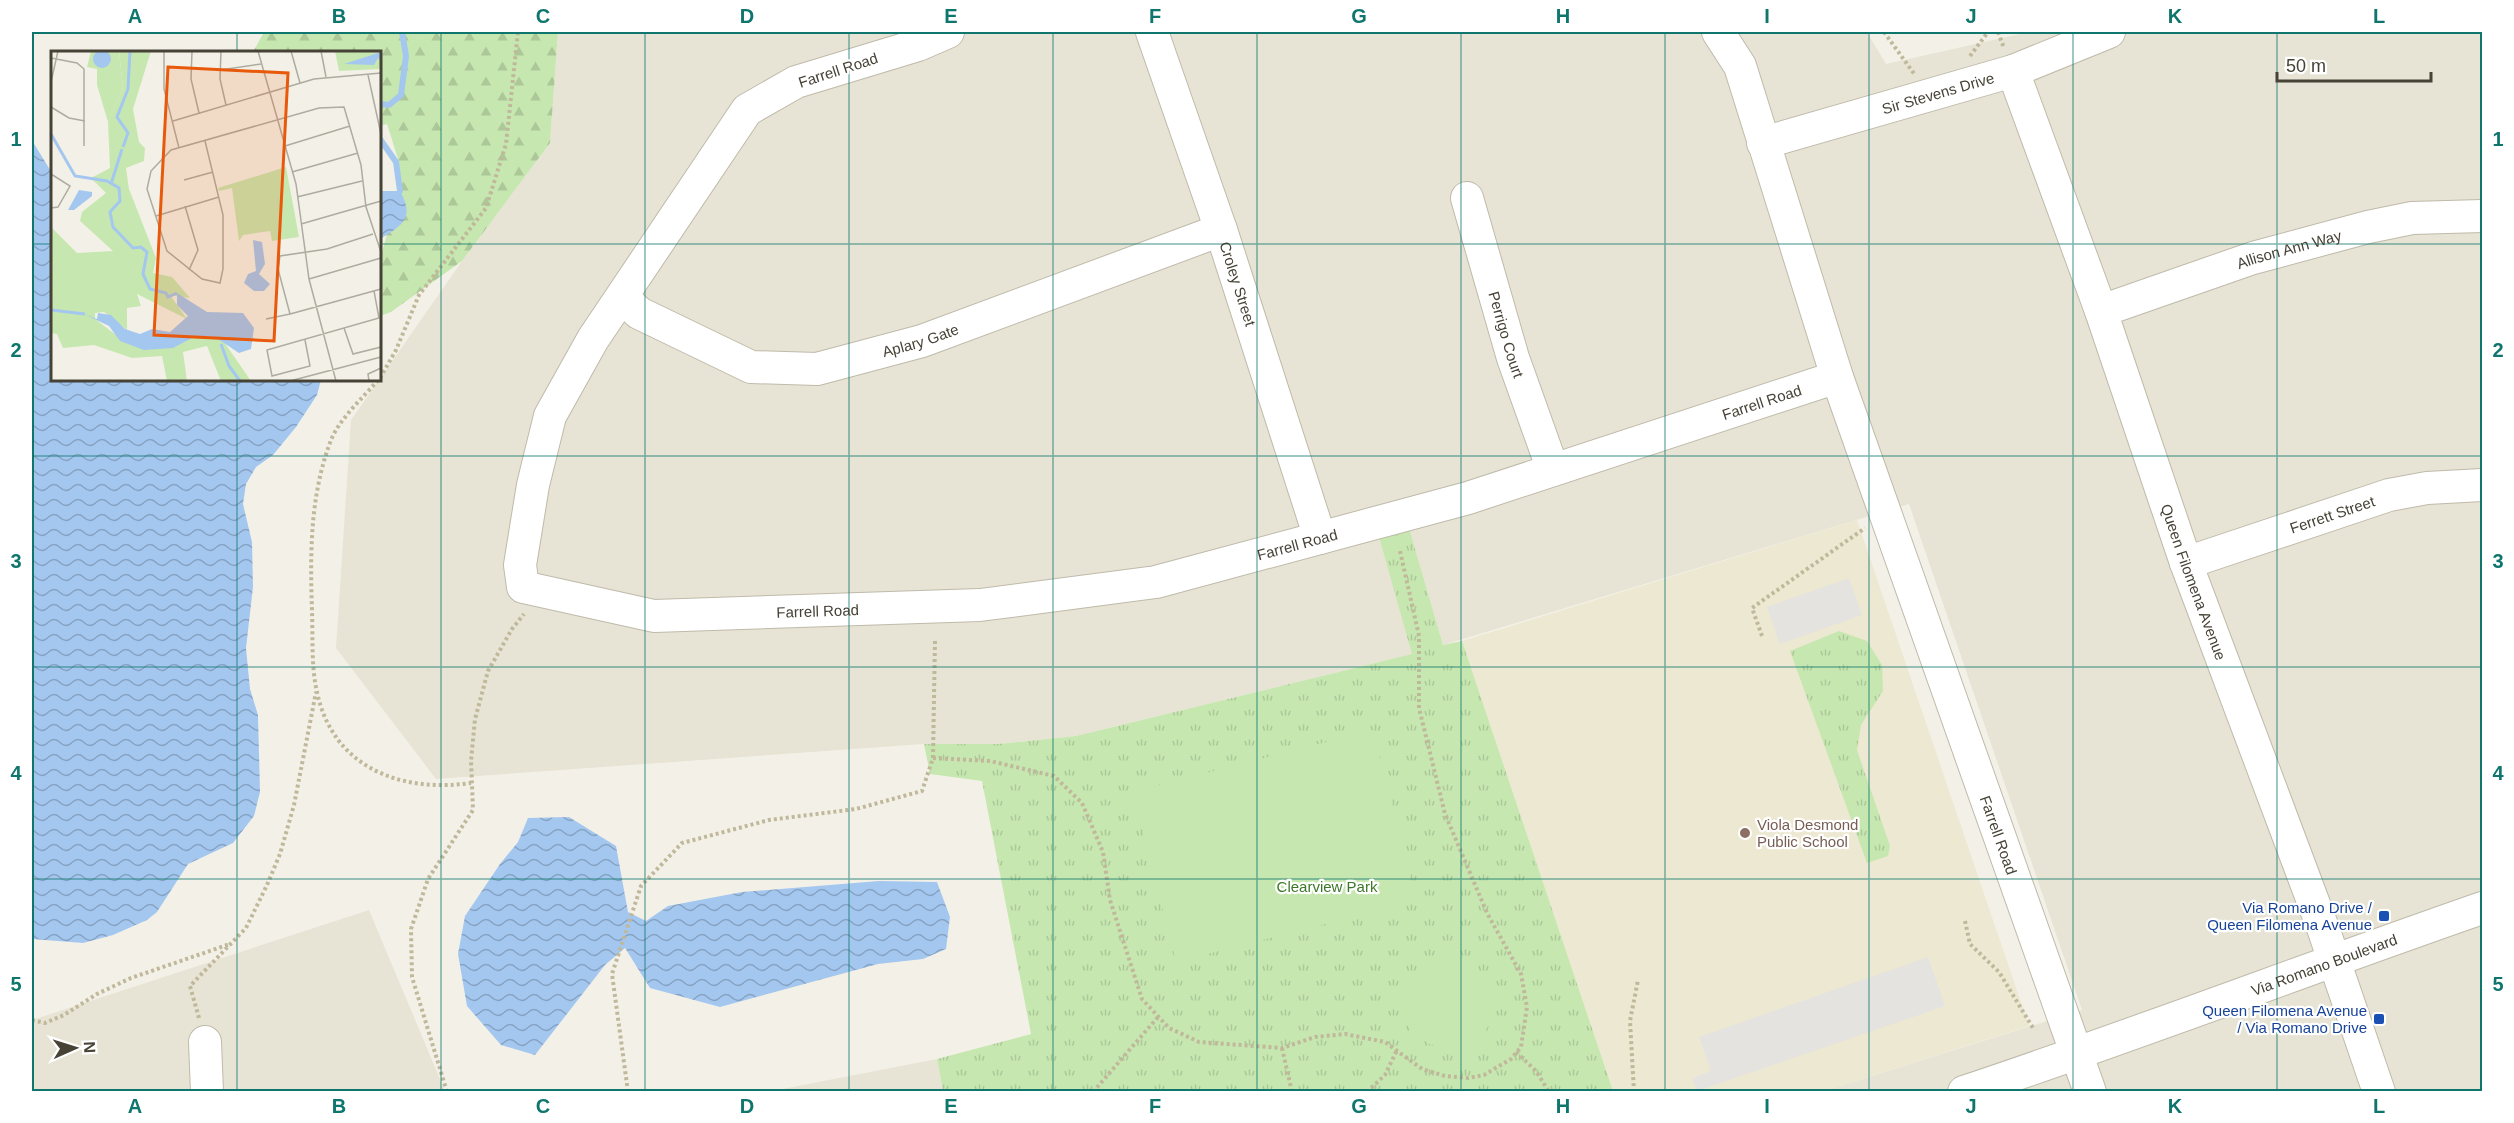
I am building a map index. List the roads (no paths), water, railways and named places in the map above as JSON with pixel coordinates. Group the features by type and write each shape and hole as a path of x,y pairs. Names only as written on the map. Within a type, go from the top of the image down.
{"street":[{"name":"Farrell Road","path":"948,32 918,45 796,82 747,110 674,215 593,339 550,416 533,485 520,565 523,587 654,616 980,605 1156,582 1350,532 1447,504 1837,377"},
{"name":"Croley Street","path":"1152,32 1221,230 1320,538"},
{"name":"Farrell Road","path":"1718,32 1740,66 1762,143 1837,377 1904,574 2066,1018 2090,1092"},
{"name":"Sir Stevens Drive","path":"1762,143 2013,71 2109,32"},
{"name":"Queen Filomena Avenue","path":"2013,71 2101,311 2186,563 2334,959 2379,1092"},
{"name":"Perrigo Court","path":"1467,198 1513,358 1553,470"},
{"name":"Allison Ann Way","path":"2101,311 2253,258 2368,227 2412,218 2482,216"},
{"name":"Aplary Gate","path":"622,297 639,313 751,367 818,369 922,341 1221,230"},
{"name":"Ferrett Street","path":"2186,563 2389,495 2427,488 2482,485"},
{"name":"Via Romano Boulevard","path":"1964,1092 2482,908"},
{"path":"205,1042 207,1092"}],"water":[{"path":"32,58 33,142 51,171 51,381 321,381 317,395 296,427 273,455 256,467 246,484 243,504 252,542 253,587 246,648 250,689 258,715 260,792 254,816 233,843 188,864 157,912 147,920 113,935 83,943 32,939"},
{"path":"381,191 400,191 404,200 406,214 404,220 381,238"},
{"path":"569,817 616,846 628,912 646,921 668,906 742,892 879,881 937,882 950,917 946,949 923,959 878,964 720,1007 650,988 625,948 605,965 535,1055 501,1045 467,1006 458,954 465,916 500,864 518,842 528,818"}],"waterway":[{"path":"381,104 389,105 401,95 406,56 402,32"},
{"path":"381,140 396,162 400,191"}],"place":[{"name":"Viola Desmond Public School","path":"1745,833"},
{"name":"Via Romano Drive / Queen Filomena Avenue","path":"2384,916"},
{"name":"Queen Filomena Avenue / Via Romano Drive","path":"2379,1019"}],"park label":[{"name":"Clearview Park","path":"1327,886"}]}
